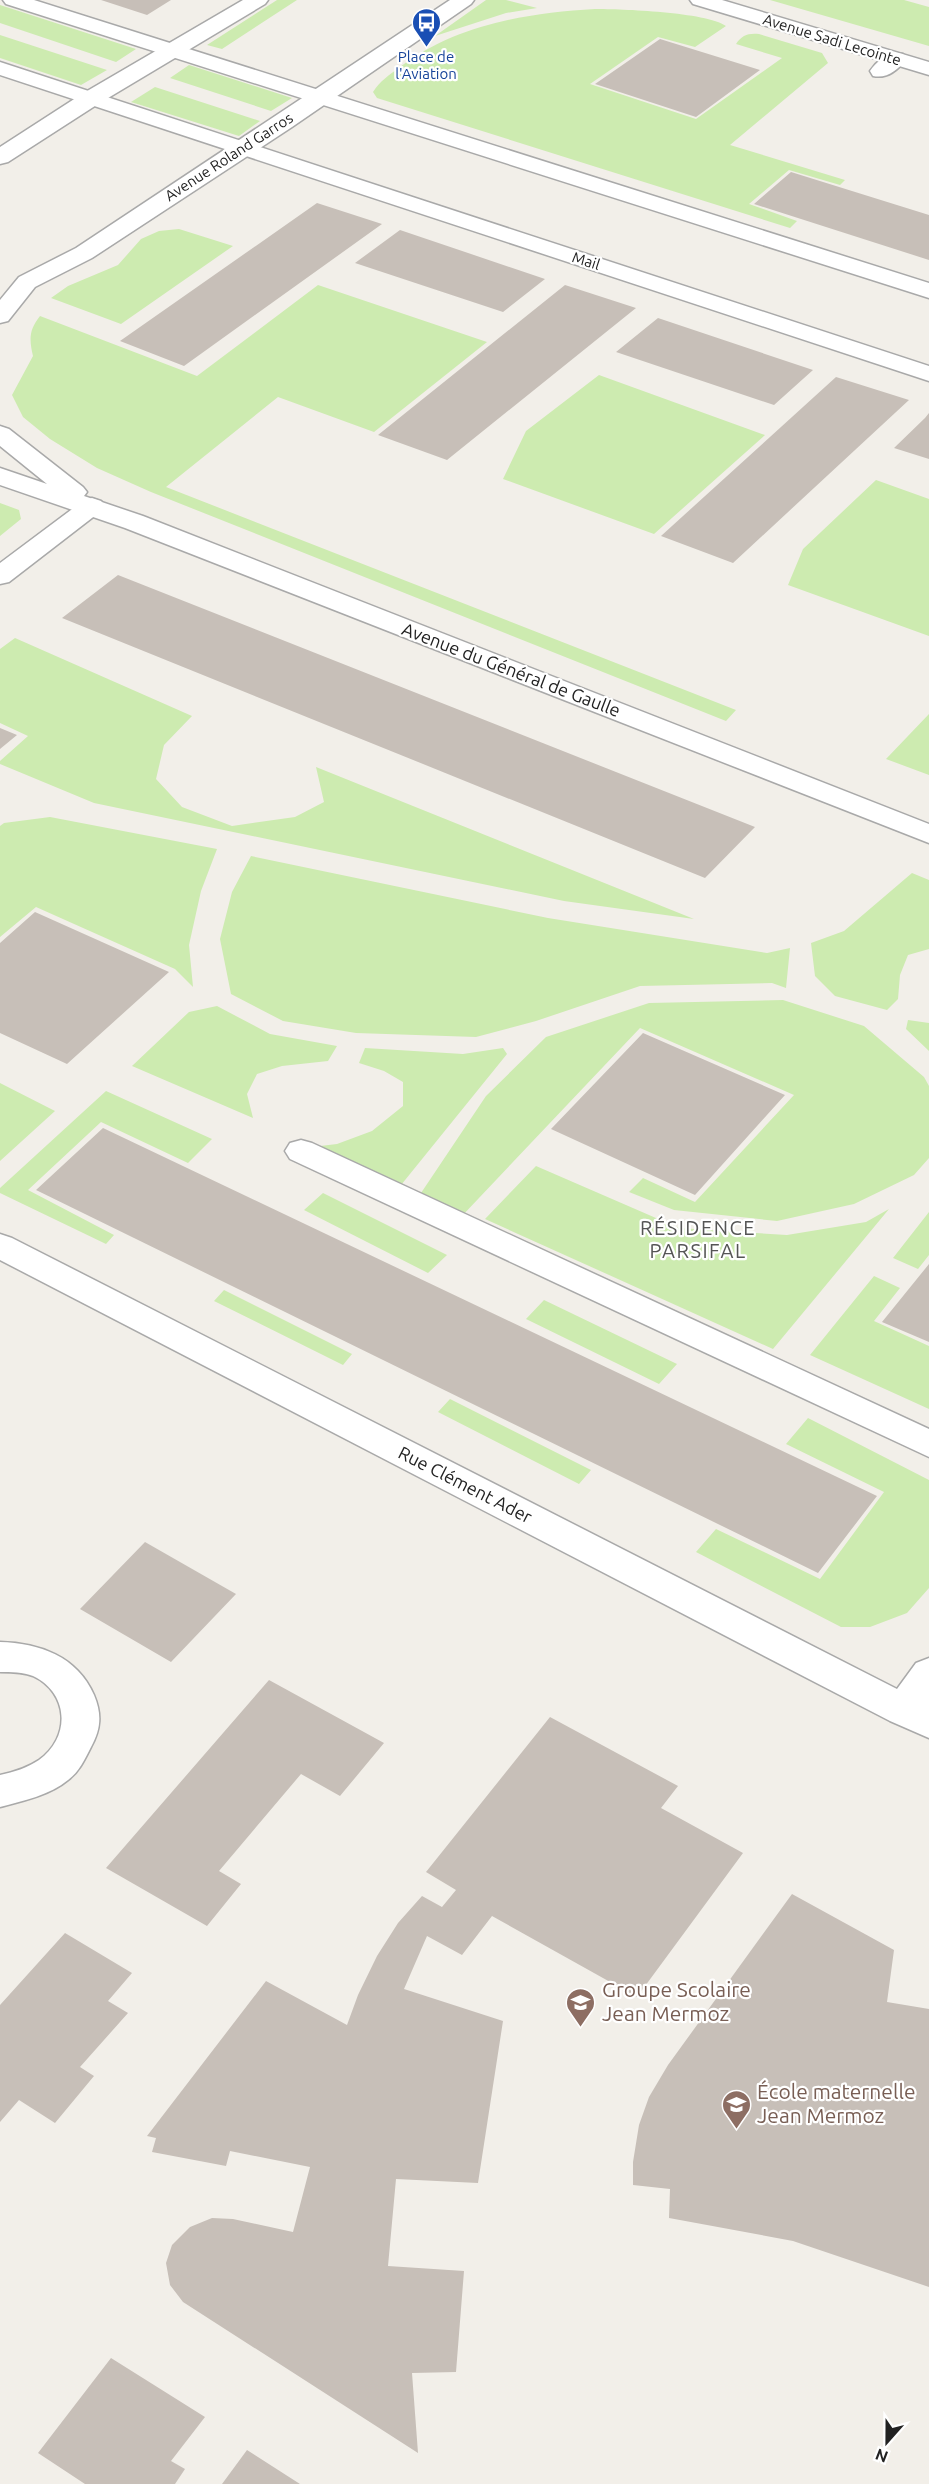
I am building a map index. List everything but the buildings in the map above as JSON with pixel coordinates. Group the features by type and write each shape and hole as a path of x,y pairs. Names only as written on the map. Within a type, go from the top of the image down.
{"street":[{"path":"13,0 929,291"},
{"path":"0,157 90,99 258,0"},
{"name":"Avenue Roland Garros","path":"0,316 27,282 84,253 464,0"},
{"name":"Avenue Sadi Lecointe","path":"700,0 888,65 929,69"},
{"name":"Mail","path":"0,68 929,374"},
{"name":"Avenue du Général de Gaulle","path":"0,434 92,506"},
{"name":"Avenue du Général de Gaulle","path":"0,476 92,506 929,834"},
{"path":"0,576 92,506"},
{"path":"301,1151 929,1444"},
{"name":"Rue Clément Ader","path":"0,1246 916,1717"},
{"path":"0,1657 19,1657 43,1664 63,1676 76,1693 82,1714 79,1735 68,1756 50,1773 13,1788 0,1813"},
{"path":"916,1717 929,1673"}],"green space":[{"path":"277,0 297,0 222,49 207,45"},
{"path":"486,0 506,0 537,8 506,13 435,36"},
{"path":"770,0 904,0 929,7 929,46"},
{"path":"0,5 136,49 116,62 0,23"},
{"path":"595,9 683,14 716,21 726,26 695,47 658,37 590,84 696,119 782,58 736,44 748,34 759,34 822,53 828,63 730,145 845,180 840,185 789,170 749,204 797,221 790,228 377,98 373,92 400,67 444,41 468,31 518,18"},
{"path":"0,35 107,70 81,85 0,58"},
{"path":"189,65 292,98 271,111 170,78"},
{"path":"155,87 260,121 239,136 131,102"},
{"path":"179,229 233,246 121,324 51,298 68,286 118,265 141,239 159,231"},
{"path":"318,285 487,342 374,432 278,397 166,487 736,710 726,721 151,492 97,468 50,439 23,417 12,395 33,356 31,335 40,316 197,376"},
{"path":"599,375 765,435 654,534 503,479 526,431"},
{"path":"876,480 929,499 929,636 788,585 803,549"},
{"path":"0,503 19,510 21,519 0,536"},
{"path":"15,638 192,716 164,745 156,779 182,807 232,826 295,817 324,802 316,767 694,919 564,901 94,803 0,764 0,761 28,736 0,723 0,649"},
{"path":"929,714 929,775 886,759"},
{"path":"50,817 217,849 201,891 189,945 193,987 175,969 36,907 0,937 0,826 4,823"},
{"path":"251,856 548,918 767,953 790,948 786,988 772,983 640,986 536,1021 476,1037 356,1033 283,1021 231,994 220,939 232,892"},
{"path":"912,873 929,880 929,949 908,955 900,975 898,999 887,1010 835,996 815,976 811,943 844,931"},
{"path":"783,1000 864,1026 924,1077 929,1086 929,1158 914,1175 854,1204 777,1221 674,1210 629,1192 643,1178 695,1202 794,1095 640,1028 461,1217 419,1196 486,1096 546,1037 649,1003"},
{"path":"217,1006 270,1034 337,1046 328,1061 282,1066 257,1074 247,1094 253,1118 132,1066 189,1012"},
{"path":"908,1020 929,1023 929,1051 906,1029"},
{"path":"365,1048 463,1054 503,1048 507,1054 397,1190 312,1147 337,1144 372,1131 403,1106 403,1082 384,1071 359,1063"},
{"path":"0,1083 55,1111 0,1161"},
{"path":"106,1091 212,1139 188,1163 101,1122 28,1190 114,1235 106,1244 0,1193 0,1188"},
{"path":"536,1166 679,1228 787,1235 866,1222 889,1209 773,1349 485,1219"},
{"path":"323,1193 447,1255 428,1273 304,1210"},
{"path":"929,1212 929,1255 918,1269 893,1258"},
{"path":"874,1276 900,1288 874,1321 929,1346 929,1409 810,1355"},
{"path":"224,1290 352,1354 343,1365 214,1301"},
{"path":"544,1300 677,1364 659,1384 526,1319"},
{"path":"450,1399 591,1470 579,1484 438,1412"},
{"path":"808,1418 929,1480 929,1588 907,1613 870,1627 841,1627 696,1552 716,1529 820,1579 884,1492 786,1444"}],"place":[{"name":"Place de l'Aviation","path":"426,48"},
{"name":"Groupe Scolaire Jean Mermoz","path":"581,2028"},
{"name":"École maternelle Jean Mermoz","path":"736,2130"}],"district":[{"name":"RÉSIDENCE PARSIFAL","path":"698,1240"}]}
